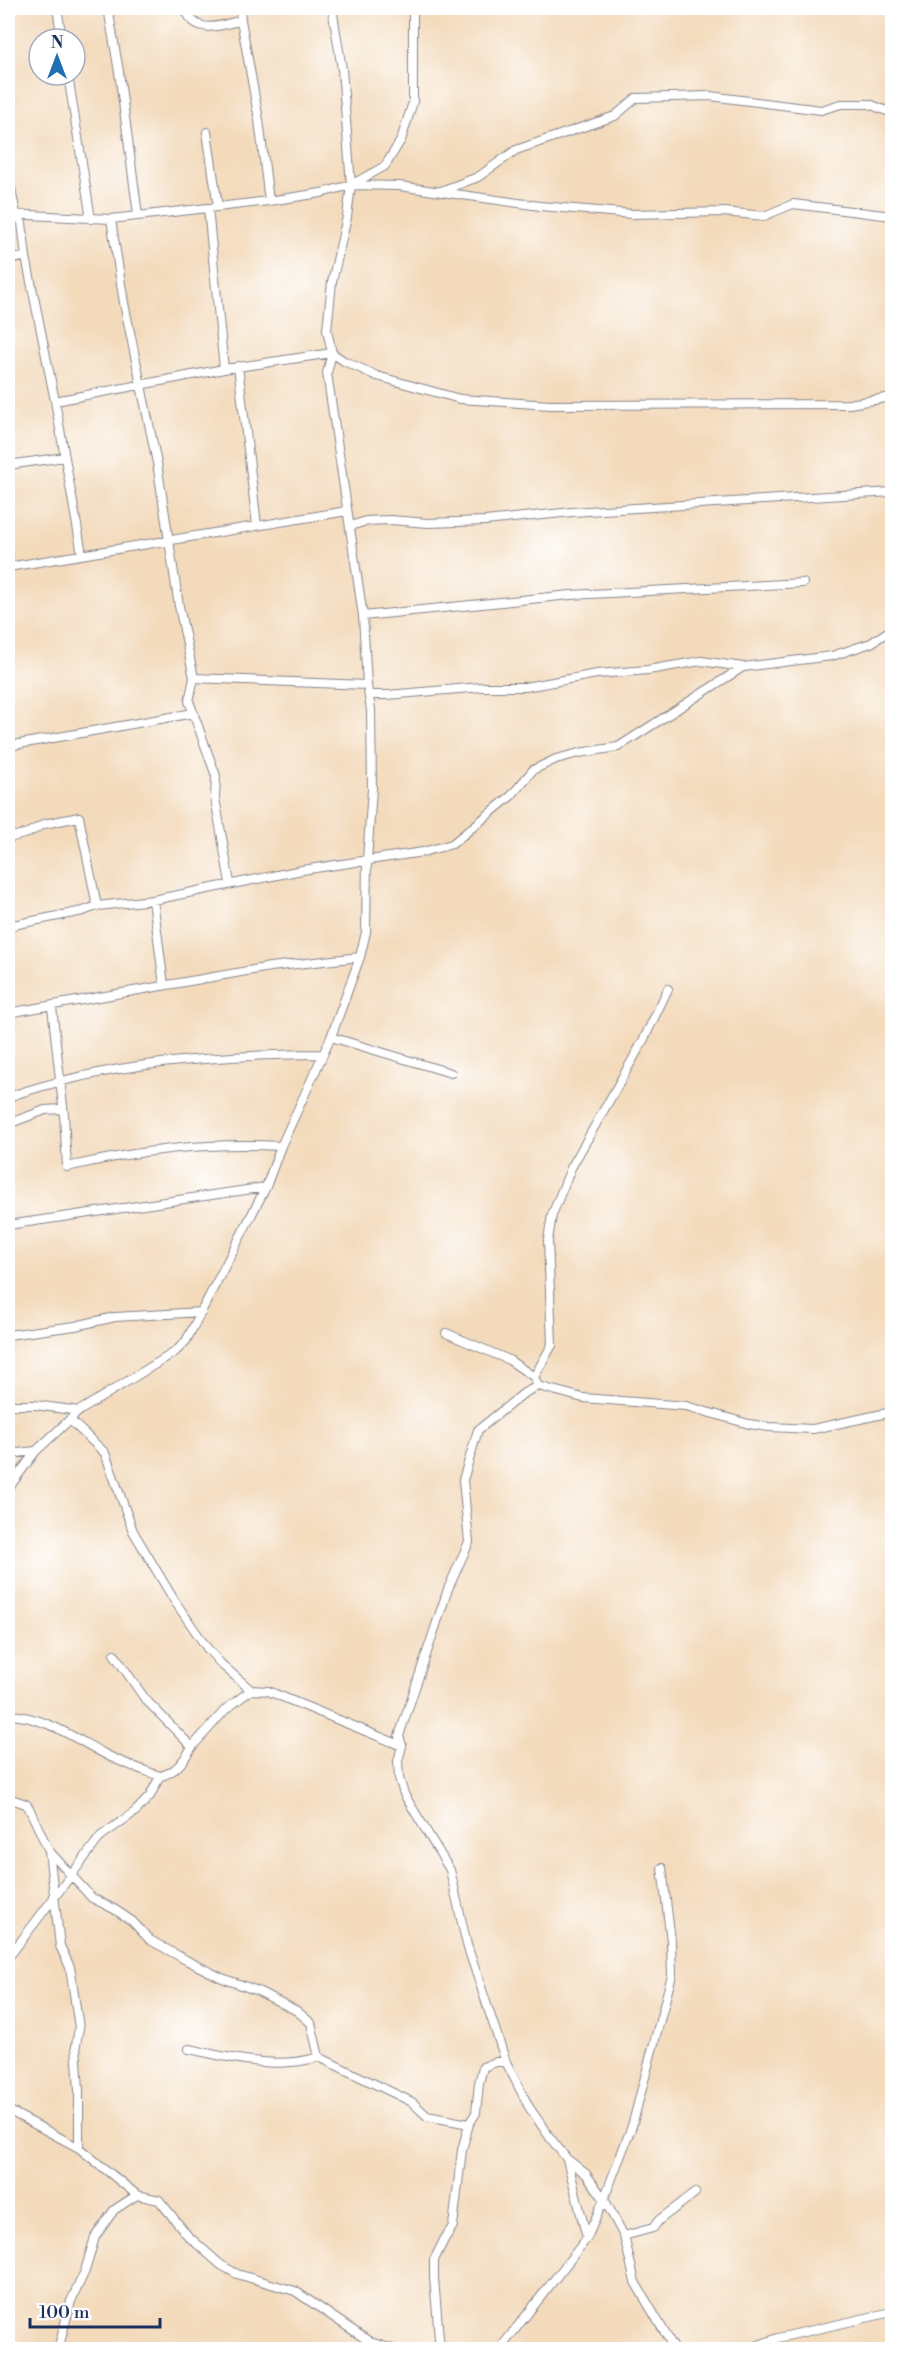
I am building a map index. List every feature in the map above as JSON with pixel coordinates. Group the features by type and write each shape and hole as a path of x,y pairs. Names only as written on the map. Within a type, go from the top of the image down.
{"street":[{"path":"57,8 60,27"},
{"path":"108,8 138,215"},
{"path":"186,8 189,19 198,26 212,27 241,20"},
{"path":"240,8 260,120 268,201"},
{"path":"8,1489 36,1451 79,1411 175,1352 186,1341 266,1188 281,1146 331,1037 360,957 366,932 367,860 372,789 370,694 367,685 363,616 351,526 327,373 332,353 327,330 332,282 347,217 351,185 342,69 332,8"},
{"path":"12,214 111,219 268,201 321,193 351,185 385,166 401,140 413,102 412,8"},
{"path":"70,87 91,219"},
{"path":"440,192 478,177 516,150 615,116 636,98 710,96 822,110 841,104 869,104 892,113"},
{"path":"207,132 218,207"},
{"path":"8,174 12,214 22,223 26,257 55,401 82,554"},
{"path":"351,185 399,186 540,206 632,214 724,212 764,216 793,204 892,216"},
{"path":"208,208 224,369"},
{"path":"111,219 124,303 157,463 194,678 189,701 216,776 215,798 230,883"},
{"path":"8,259 26,257"},
{"path":"55,401 238,366 332,353 377,376 460,399 550,405 775,405 849,404 892,397"},
{"path":"238,366 257,525"},
{"path":"8,465 65,457"},
{"path":"351,526 375,521 428,523 485,521 572,512 892,492"},
{"path":"8,567 347,511"},
{"path":"363,616 570,595 803,583"},
{"path":"370,694 387,695 482,687 525,687 597,674 648,670 700,661 743,667 832,656 871,643 892,629"},
{"path":"8,926 83,911 97,906 153,900 230,883 423,852 452,844 511,796 533,770 556,759 618,747 743,667"},
{"path":"194,678 367,685"},
{"path":"8,746 194,713"},
{"path":"8,838 28,833 44,824 79,817 97,906"},
{"path":"153,900 164,985"},
{"path":"8,1013 270,967 360,957"},
{"path":"534,1377 552,1345 548,1240 552,1215 571,1168 644,1041 668,989"},
{"path":"51,1007 67,1167 134,1153 190,1146 231,1144 281,1146"},
{"path":"331,1037 451,1073"},
{"path":"8,1097 59,1081 169,1062 272,1054 323,1054"},
{"path":"8,1124 45,1110 62,1109"},
{"path":"8,1225 266,1188"},
{"path":"8,1335 75,1326 115,1317 202,1312"},
{"path":"446,1333 509,1360 534,1377 538,1386"},
{"path":"675,2349 635,2282 624,2236 604,2199 586,2174 567,2158 529,2107 506,2062 467,1945 450,1870 404,1794 399,1778 398,1761 402,1746 399,1736 448,1589 469,1542 463,1480 478,1430 538,1386 583,1398 686,1406 749,1424 769,1427 813,1429 892,1412"},
{"path":"8,1405 35,1405 79,1411"},
{"path":"69,1420 105,1453 133,1531 174,1600 207,1648 221,1664 251,1690 268,1691 402,1746"},
{"path":"8,1454 36,1451"},
{"path":"114,1654 145,1699 192,1747"},
{"path":"8,1715 17,1715 65,1731 104,1754 160,1776 166,1775 180,1765 192,1747 225,1710 251,1690"},
{"path":"8,1958 101,1836 143,1804 150,1796 160,1776"},
{"path":"8,1798 26,1804 49,1851 92,1899 114,1909 132,1921 150,1940 186,1960 222,1978 258,1991 297,2012 310,2024 320,2057"},
{"path":"49,1851 60,1946 69,1967 79,2028 76,2045 79,2148"},
{"path":"501,2349 587,2238 632,2126 672,1975 671,1941 662,1868"},
{"path":"189,2049 264,2063 302,2062 320,2057 412,2102 427,2116 469,2124"},
{"path":"440,2349 434,2260 444,2238 453,2226 460,2162 469,2124 476,2113 483,2067 496,2062 506,2062"},
{"path":"8,2110 79,2148 137,2195 159,2200 200,2249 220,2265 237,2274 295,2291 370,2342 396,2349"},
{"path":"567,2158 587,2238"},
{"path":"624,2236 653,2228 659,2220 695,2193"},
{"path":"58,2349 71,2301 85,2271 95,2237 114,2210 137,2195"},
{"path":"745,2349 778,2338 892,2312"}]}
